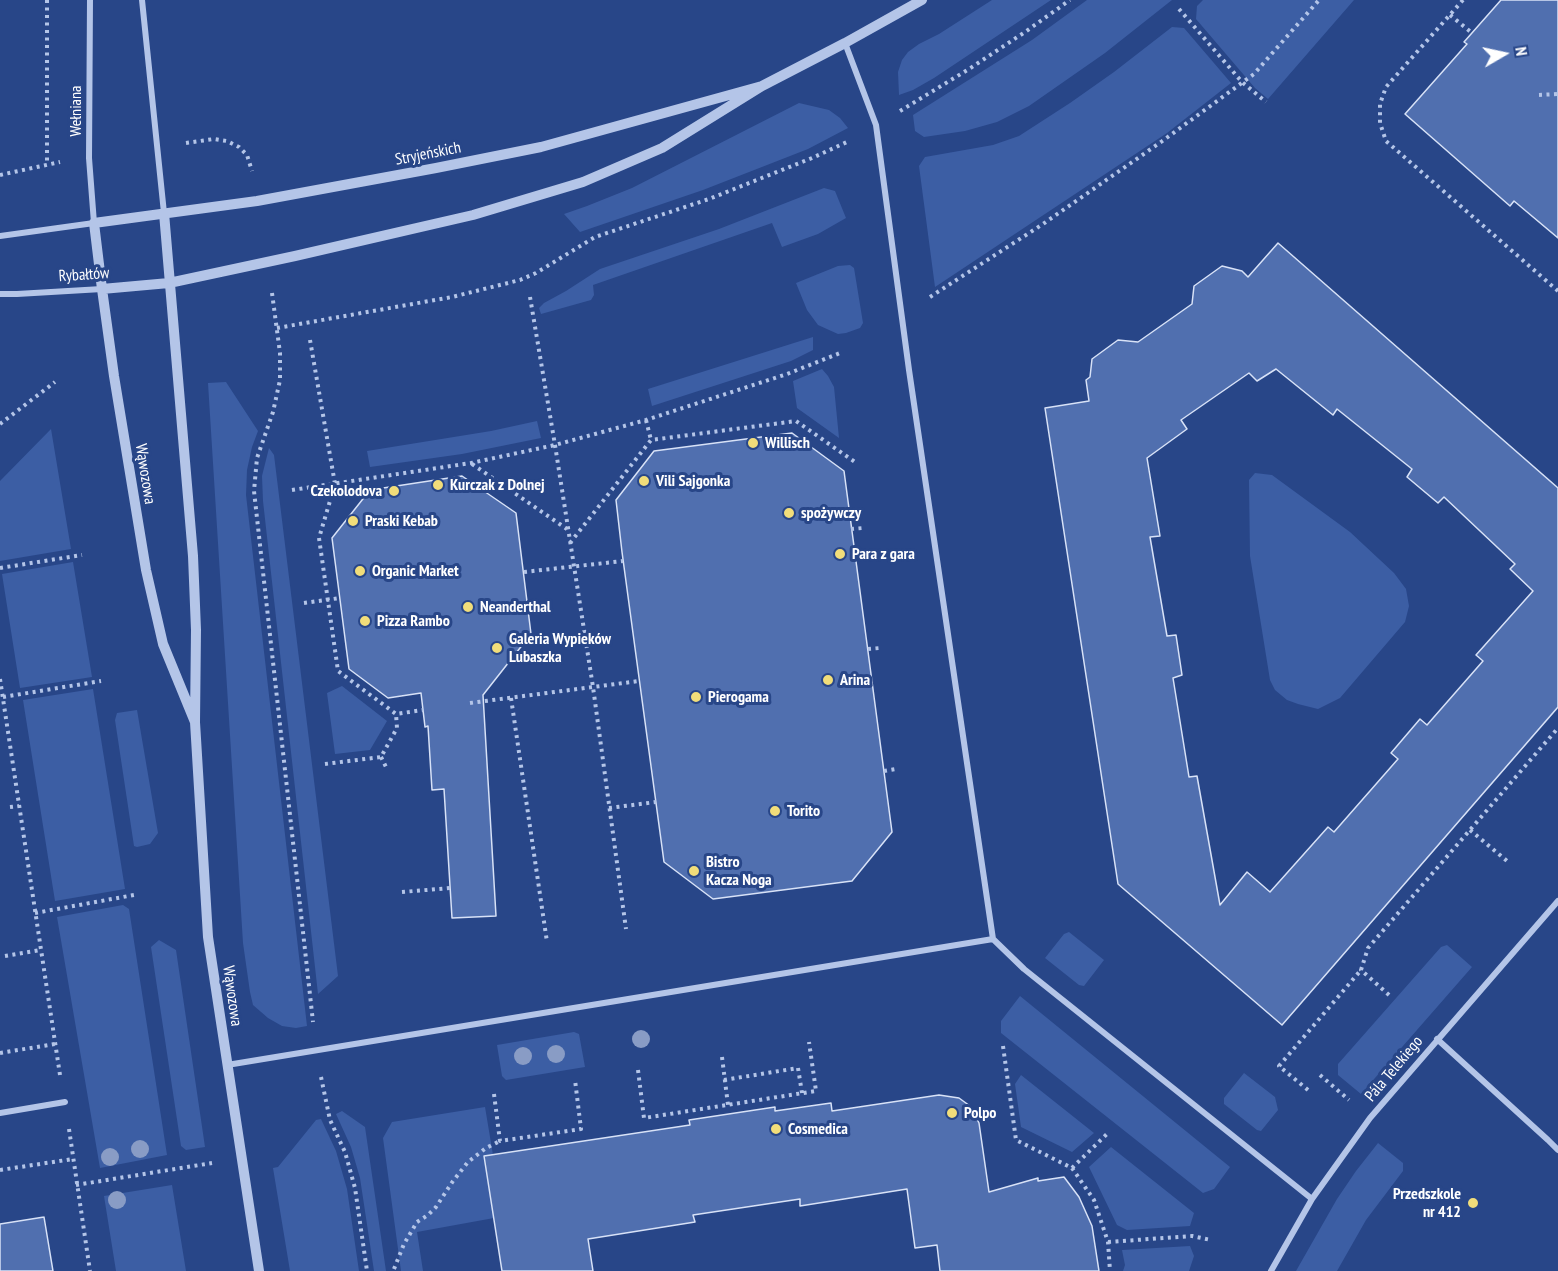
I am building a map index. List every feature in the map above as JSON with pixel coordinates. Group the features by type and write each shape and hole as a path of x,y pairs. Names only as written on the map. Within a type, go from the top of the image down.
{"street":[{"name":"Wełniana","path":"90,0 89,158 94,223"},
{"path":"142,0 164,213"},
{"name":"Stryjeńskich","path":"169,283 473,215 583,182 662,148 762,86 845,44 922,0"},
{"path":"845,44 876,125 909,370 993,939 1024,969 1312,1199"},
{"name":"Stryjeńskich","path":"94,223 257,201 541,147 762,86"},
{"name":"Wąwozowa","path":"164,213 193,556 196,630 195,722 208,937 259,1271"},
{"path":"0,237 94,223"},
{"name":"Wąwozowa","path":"94,223 102,289 148,581 163,644 195,722"},
{"name":"Rybałtów","path":"0,294 169,283"},
{"name":"Pála Telekiego","path":"1271,1271 1312,1199 1370,1118 1558,901"},
{"path":"227,1065 993,939"},
{"path":"1437,1039 1558,1150"},
{"path":"0,1113 64,1102"}],"path":[{"path":"47,0 47,164"},
{"path":"899,111 1025,32 1070,0"},
{"path":"930,297 1062,212 1254,74 1319,0"},
{"path":"1463,0 1386,87 1380,105 1380,123 1386,141 1558,291"},
{"path":"1179,9 1242,82 1266,102"},
{"path":"1450,15 1472,33"},
{"path":"1539,95 1558,94"},
{"path":"276,328 452,297 520,280 536,273 595,237 709,199 812,158 855,138"},
{"path":"177,144 214,139 227,141 239,147 247,155 252,165 253,176"},
{"path":"0,175 64,162"},
{"path":"271,285 280,353 280,380 273,412 257,458 254,491 314,1027"},
{"path":"530,297 593,687 626,929"},
{"path":"310,340 335,484 319,538 338,671 396,714 423,710"},
{"path":"292,490 471,464 555,445 646,420 788,375 840,353"},
{"path":"0,424 56,382"},
{"path":"646,420 651,441"},
{"path":"570,543 651,441 796,421 855,462"},
{"path":"471,464 568,529"},
{"path":"851,529 863,528"},
{"path":"0,568 82,555"},
{"path":"524,572 622,561"},
{"path":"304,603 340,598"},
{"path":"868,649 880,648"},
{"path":"0,680 90,1271"},
{"path":"3,697 101,681"},
{"path":"470,703 639,681"},
{"path":"511,698 547,942"},
{"path":"381,757 397,728 396,714"},
{"path":"1308,1090 1279,1066 1361,970 1368,948 1558,728"},
{"path":"325,764 381,757"},
{"path":"381,757 386,767"},
{"path":"884,771 896,769"},
{"path":"609,808 656,802"},
{"path":"10,807 19,806"},
{"path":"1470,830 1506,861"},
{"path":"402,892 450,888"},
{"path":"35,913 134,895"},
{"path":"5,956 41,950"},
{"path":"1361,970 1389,995"},
{"path":"638,1070 644,1118 816,1091 809,1042"},
{"path":"0,1053 55,1044"},
{"path":"1003,1046 1016,1140 1072,1168 1094,1200 1108,1242 1110,1271"},
{"path":"722,1057 728,1105"},
{"path":"724,1080 798,1068 802,1093"},
{"path":"320,1074 330,1120 345,1152 355,1188 367,1271"},
{"path":"1320,1075 1353,1103"},
{"path":"394,1269 404,1244 417,1222 436,1207 468,1162 486,1148 500,1141 581,1129 574,1080"},
{"path":"494,1094 500,1141"},
{"path":"1072,1168 1109,1131"},
{"path":"0,1170 73,1159"},
{"path":"76,1185 214,1162"},
{"path":"1108,1242 1192,1236 1211,1240"}],"shaded area":[{"path":"992,0 1051,0 934,78 899,95 898,72 908,52"},
{"path":"1087,0 1172,0 1105,53 1029,106 997,122 965,131 924,137 915,131 913,115 1032,40"},
{"path":"1203,0 1354,0 1268,99 1255,88 1196,19 1197,6"},
{"path":"1172,27 1184,28 1231,83 1167,133 935,287 919,166 925,157 993,145 1019,136 1114,72"},
{"path":"799,103 829,110 848,128 808,149 703,190 580,232 564,214 632,188"},
{"path":"824,188 835,191 846,218 818,234 782,247 772,223 593,285 594,295 591,300 541,314 539,308 544,303 600,269 719,229"},
{"path":"850,265 854,268 863,323 860,328 838,334 818,325 807,310 796,283 838,266"},
{"path":"813,337 813,350 791,361 652,406 648,389"},
{"path":"822,369 834,387 839,438 797,408 793,381"},
{"path":"226,382 258,431 247,470 246,495 307,1026 296,1028 282,1026 253,1005 243,943 208,383"},
{"path":"537,421 541,438 462,454 370,467 367,451 491,431"},
{"path":"51,429 71,549 0,561 0,481"},
{"path":"269,448 274,455 338,976 318,994 263,501 262,476"},
{"path":"1255,473 1272,475 1350,532 1394,573 1406,589 1409,606 1405,622 1340,698 1318,709 1287,700 1275,690 1270,680 1250,556 1249,480"},
{"path":"73,562 92,677 20,688 2,574"},
{"path":"342,686 387,721 370,750 335,754 327,693"},
{"path":"93,689 125,889 55,901 23,700"},
{"path":"137,710 158,833 150,844 137,847 134,846 115,720 117,713"},
{"path":"123,905 129,909 167,1155 100,1168 57,917"},
{"path":"1069,932 1104,960 1084,986 1079,985 1045,958 1064,934"},
{"path":"159,940 176,950 205,1147 186,1150 181,1146 151,947"},
{"path":"1447,945 1472,967 1361,1094 1338,1075 1338,1064 1441,947"},
{"path":"1020,996 1230,1167 1214,1189 1203,1193 1001,1033 1001,1021"},
{"path":"574,1032 579,1034 585,1067 506,1080 502,1076 497,1045"},
{"path":"1244,1073 1275,1097 1278,1110 1261,1131 1224,1104 1224,1098"},
{"path":"1021,1075 1094,1133 1072,1152 1021,1127 1015,1084"},
{"path":"485,1107 493,1155 484,1157 494,1218 417,1232 423,1271 401,1271 383,1138 392,1122"},
{"path":"342,1111 365,1127 386,1271 374,1271 360,1178 351,1147 336,1114"},
{"path":"321,1119 336,1151 347,1189 359,1271 290,1271 273,1168 278,1167 316,1120"},
{"path":"1378,1143 1403,1163 1403,1171 1366,1220 1337,1271 1296,1271 1337,1199"},
{"path":"1111,1147 1194,1213 1190,1226 1127,1230 1117,1225 1089,1167"},
{"path":"172,1185 186,1271 116,1271 104,1196"},
{"path":"1190,1246 1194,1256 1189,1271 1123,1271 1125,1265 1122,1250"}],"building":[{"path":"1501,0 1558,0 1558,238 1514,201 1510,206 1405,114 1467,44 1464,42"},
{"path":"1278,243 1558,488 1558,707 1282,1025 1118,884 1045,408 1089,401 1086,380 1090,377 1092,359 1118,340 1138,342 1192,304 1194,286 1222,266 1242,271 1248,277","holes":["1276,369 1333,415 1337,409 1412,469 1407,477 1438,503 1444,497 1515,564 1510,569 1533,591 1476,655 1483,661 1427,725 1420,719 1391,753 1398,759 1334,832 1328,827 1270,892 1247,872 1220,905 1197,776 1189,777 1173,678 1182,675 1176,635 1167,636 1150,537 1160,536 1147,458 1187,429 1181,420 1249,373 1257,381"]},
{"path":"792,433 844,471 892,832 852,881 713,899 664,862 616,500 654,451"},
{"path":"462,476 516,513 531,634 483,695 496,916 452,918 444,789 432,790 428,726 425,727 421,693 388,698 349,669 332,538 370,490"},
{"path":"939,1095 959,1098 970,1106 979,1123 989,1192 1038,1178 1038,1181 1064,1177 1079,1197 1092,1226 1099,1271 940,1271 937,1245 915,1248 907,1189 800,1206 800,1199 693,1215 695,1222 588,1239 593,1271 502,1271 484,1156 690,1125 689,1120 775,1107 775,1111 831,1103 832,1111"},
{"path":"44,1217 53,1271 0,1271 0,1224"}],"place":[{"name":"Willisch","path":"753,443"},
{"name":"Vili Sajgonka","path":"644,481"},
{"name":"Kurczak z Dolnej","path":"438,485"},
{"name":"Czekolodova","path":"394,491"},
{"name":"spożywczy","path":"789,513"},
{"name":"Praski Kebab","path":"353,521"},
{"name":"Para z gara","path":"840,554"},
{"name":"Organic Market","path":"360,571"},
{"name":"Neanderthal","path":"468,607"},
{"name":"Pizza Rambo","path":"365,621"},
{"name":"Galeria Wypieków Lubaszka","path":"497,648"},
{"name":"Arina","path":"828,680"},
{"name":"Pierogama","path":"696,697"},
{"name":"Torito","path":"775,811"},
{"name":"Bistro Kacza Noga","path":"694,871"},
{"name":"Polpo","path":"952,1113"},
{"name":"Cosmedica","path":"776,1129"},
{"name":"Przedszkole nr 412","path":"1473,1203"}]}
